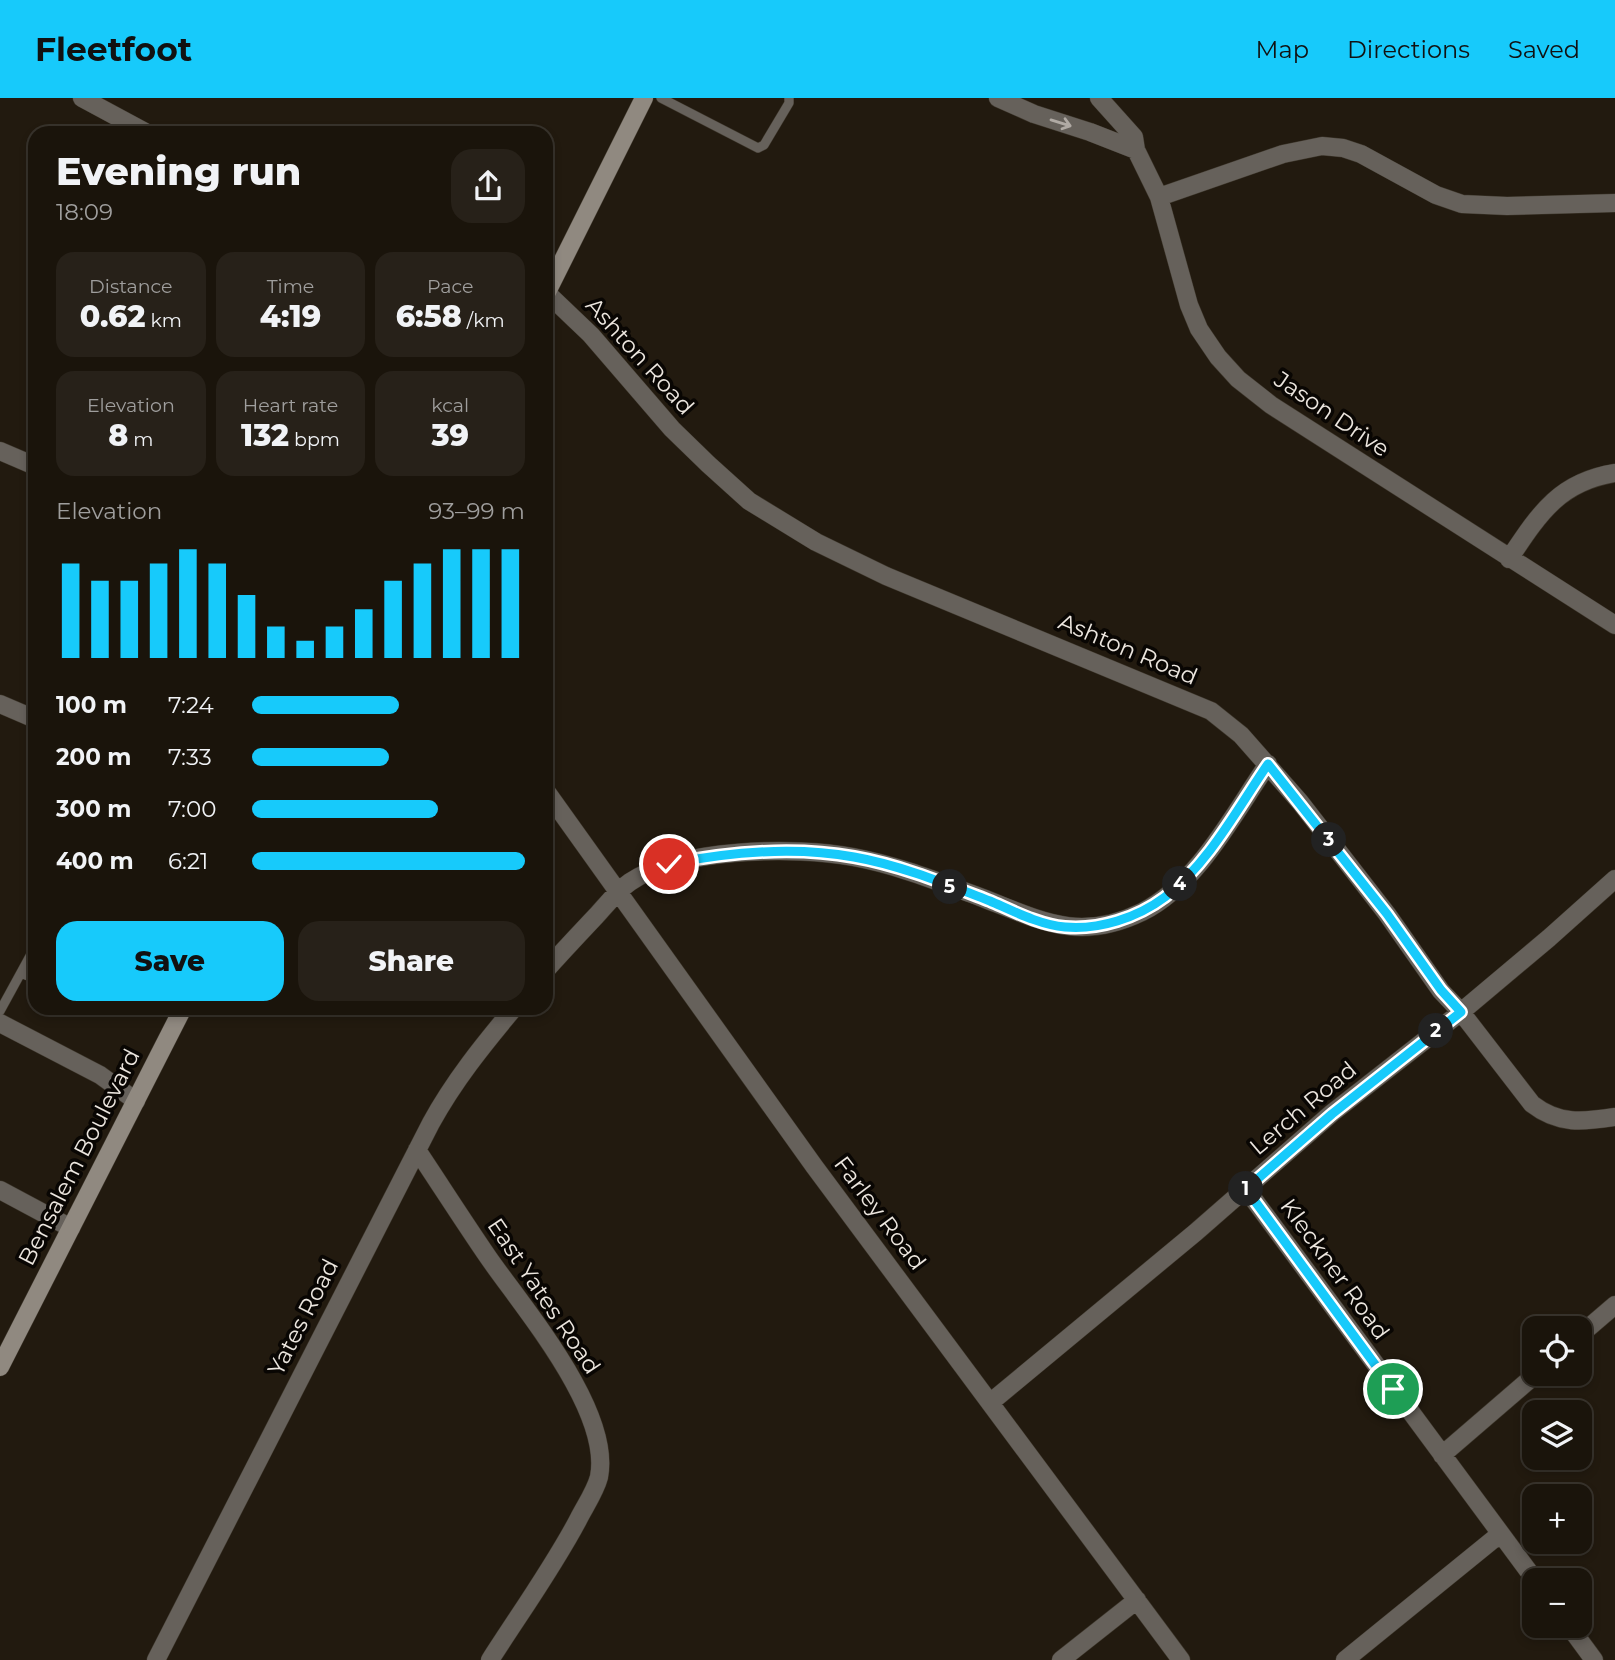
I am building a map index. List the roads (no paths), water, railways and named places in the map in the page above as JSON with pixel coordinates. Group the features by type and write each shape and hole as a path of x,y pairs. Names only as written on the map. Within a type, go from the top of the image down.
{"main road":[{"path":"553,280 645,98"},
{"name":"Bensalem Boulevard","path":"0,1367 179,1015"}],"street":[{"path":"82,98 134,126"},
{"path":"998,98 1034,114 1136,150"},
{"name":"Jason Drive","path":"1099,98 1134,137 1136,150 1158,197 1189,305 1199,329 1218,357 1238,379 1271,405 1615,625"},
{"path":"1158,197 1283,154 1322,146 1343,148 1361,154 1436,195 1461,204 1507,206 1615,203"},
{"name":"Ashton Road","path":"553,300 592,335 672,429 749,500 816,542 886,576 1211,711 1241,736 1268,764 1532,1104 1545,1114 1579,1121 1615,1117"},
{"path":"0,452 28,463"},
{"path":"1509,559 1534,522 1561,493 1580,482 1615,473"},
{"path":"0,704 28,716"},
{"path":"553,962 631,881 669,864 739,853 829,853 855,857 899,868 1052,925 1082,928 1101,925 1144,911 1182,882 1202,860 1268,764"},
{"name":"Farley Road","path":"553,801 814,1166 1181,1660"},
{"name":"Lerch Road","path":"991,1402 1332,1114 1461,1012 1615,879"},
{"name":"Yates Road","path":"156,1660 447,1094 476,1052 508,1015"},
{"path":"0,1023 100,1075 136,1101"},
{"name":"East Yates Road","path":"417,1150 563,1364 584,1402 600,1465 596,1487 564,1546 520,1618 490,1660"},
{"name":"Kleckner Road","path":"1246,1189 1526,1568"},
{"path":"0,1190 71,1228"},
{"path":"1592,1325 1615,1305"},
{"path":"1442,1455 1522,1386"},
{"path":"1345,1660 1500,1534"},
{"path":"1060,1660 1138,1600"},
{"path":"1578,1638 1594,1660"}],"lane":[{"path":"661,98 758,148 764,145 789,103 789,98"},
{"path":"0,1012 28,960"},
{"path":"21,973 28,976"}]}
